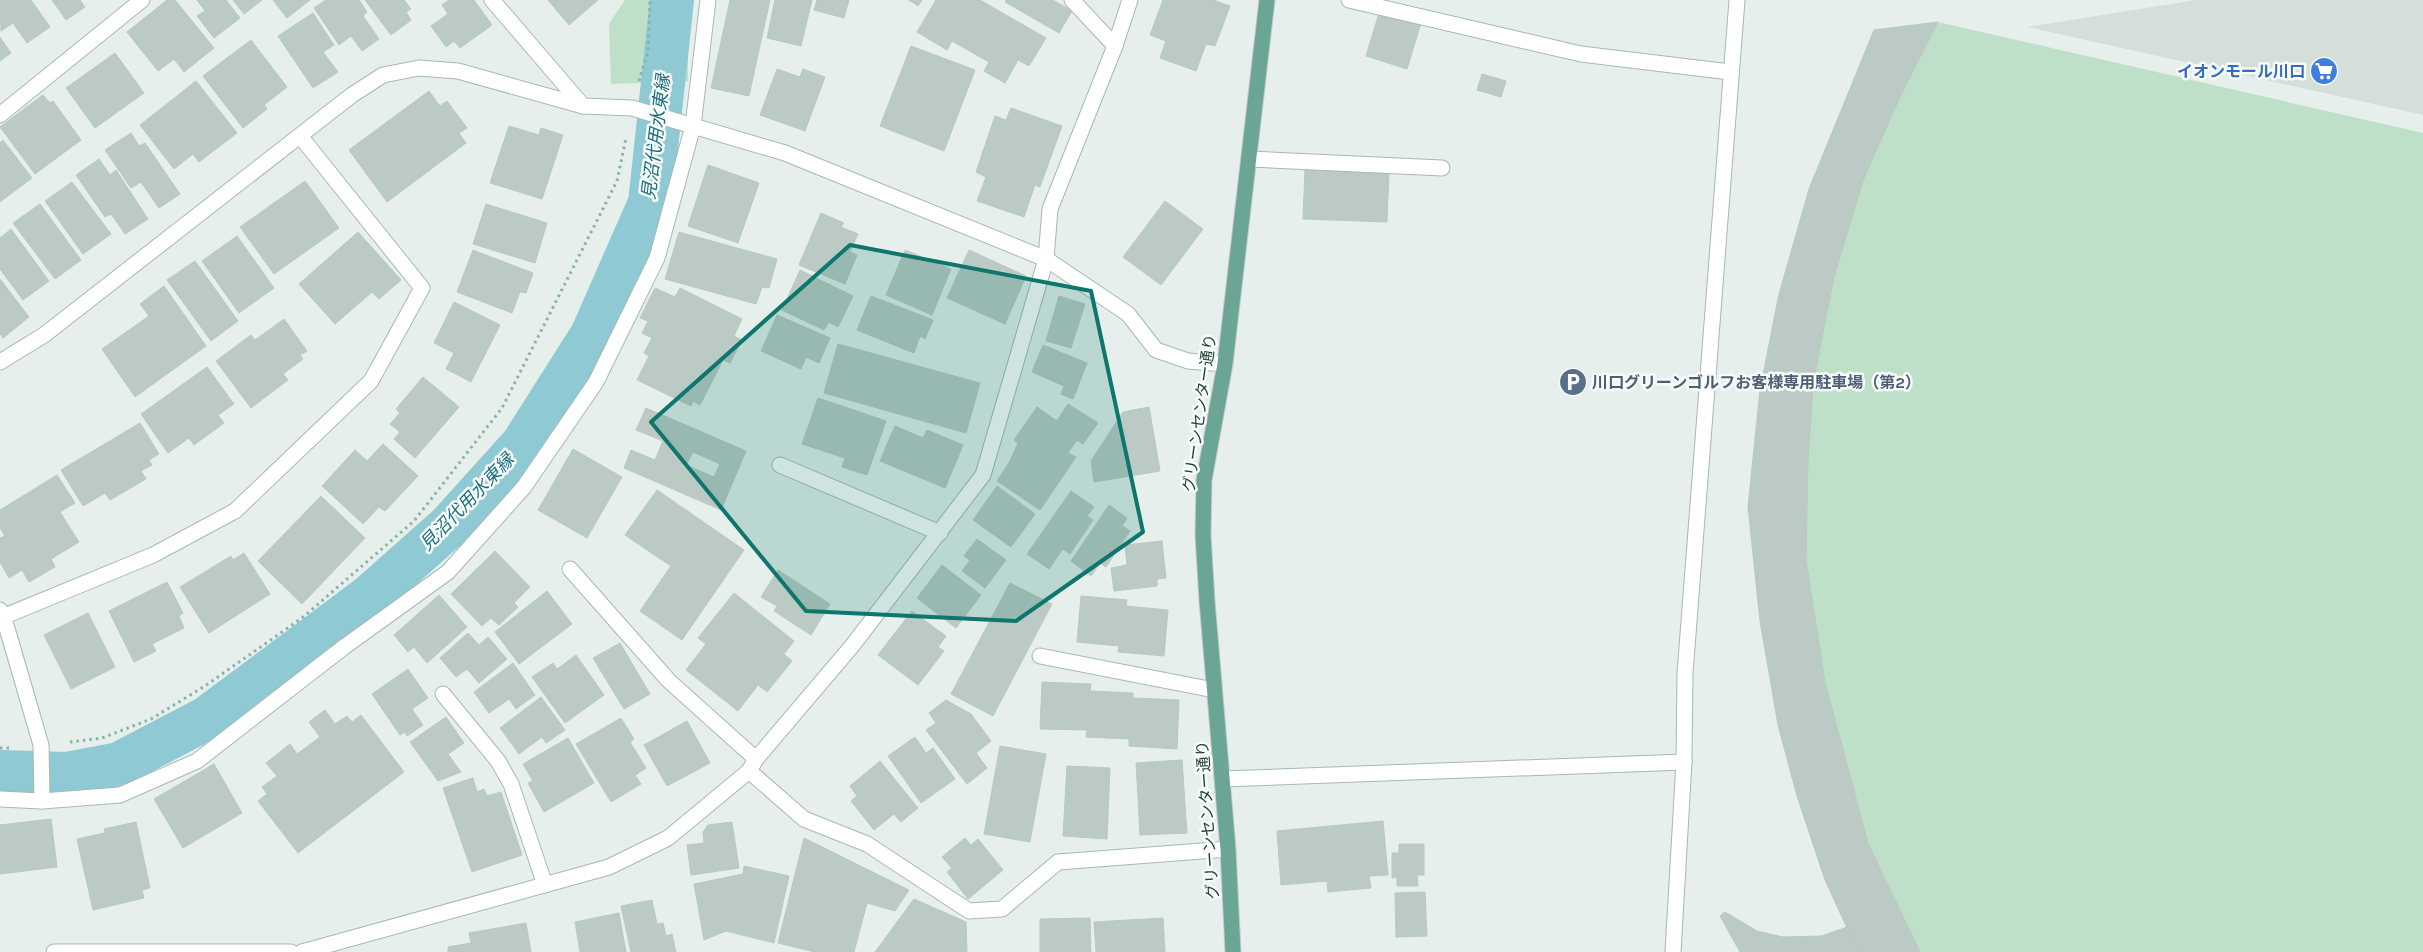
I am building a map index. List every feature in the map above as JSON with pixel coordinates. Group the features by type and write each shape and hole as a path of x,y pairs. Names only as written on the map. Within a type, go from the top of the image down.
{"main road":[{"name":"グリーンセンター通り","path":"1233,952 1228,849 1203,535 1204,480 1225,364 1267,0"}],"street":[{"path":"0,115 142,0"},
{"path":"492,0 583,106"},
{"path":"0,799 42,801 120,795 197,761 344,646 448,572 524,487 596,382 657,258 693,126 708,0"},
{"path":"1072,0 1115,46"},
{"path":"302,952 608,867 668,838 752,765 852,646 983,475 1046,259 1050,210 1115,46 1130,0"},
{"path":"1350,0 1581,54 1730,72"},
{"path":"1673,952 1684,762 1685,673 1737,0"},
{"path":"0,362 44,335 352,95 383,75 419,68 458,71 583,106 632,108 785,153 1046,259 1128,314 1156,350 1188,361 1225,364"},
{"path":"42,801 41,745 1,615 153,555 235,511 371,381 422,288 300,136"},
{"path":"1249,158 1442,168"},
{"path":"780,465 940,532"},
{"path":"570,569 669,681 804,819 867,844 969,911 1002,910 1058,862 1228,849"},
{"path":"1040,656 1214,690"},
{"path":"442,694 498,761 512,784 545,885"},
{"path":"1222,779 1684,762"},
{"path":"54,952 291,952"}],"path":[{"path":"0,748 21,748 102,738 151,719 205,686 302,618 414,521 502,408 617,181 632,108 648,52 650,0"}],"highlighted area":[{"path":"850,245 1091,291 1143,532 1016,621 806,611 651,422"}],"shaded area":[{"name":"イオンモール川口","path":"2196,0 2423,0 2423,115 2028,27"}],"green space":[{"path":"625,0 688,0 688,81 611,84 609,24"},
{"path":"1938,22 2423,133 2423,952 1920,952 1868,843 1825,682 1806,560 1808,462 1813,384 1834,277 1864,178 1901,95"}],"building":[{"path":"0,0 31,0 50,27 27,43 13,23 1,31"},
{"path":"52,0 80,0 85,7 66,20"},
{"path":"167,0 175,0 214,48 184,72 174,59 158,71 127,32"},
{"path":"197,0 226,0 240,18 214,38 197,16 205,11"},
{"path":"233,0 262,0 244,14"},
{"path":"273,0 310,0 287,18"},
{"path":"326,0 359,0 367,12 363,16 379,39 362,51 351,36 339,45 314,8"},
{"path":"365,0 404,0 411,9 406,12 411,20 391,35"},
{"path":"449,0 474,0 492,25 460,48 454,41 446,47 431,26 448,14 442,5"},
{"path":"548,0 598,0 569,25"},
{"path":"730,0 770,0 749,96 711,88"},
{"path":"775,0 812,0 801,46 767,38"},
{"path":"817,0 849,0 844,18 814,10"},
{"path":"909,0 922,0 918,6"},
{"path":"936,0 980,0 1046,38 1029,66 1018,60 1005,83 984,71 989,62 952,41 947,50 917,32"},
{"path":"1006,0 1053,0 1072,11 1059,33 1005,2"},
{"path":"1163,0 1213,0 1230,6 1215,46 1206,44 1196,71 1160,58 1166,41 1150,35"},
{"path":"1380,10 1421,23 1407,69 1366,56"},
{"path":"313,13 334,45 323,52 338,72 313,88 278,36"},
{"path":"1938,22 1901,95 1864,178 1834,277 1813,384 1808,462 1806,560 1825,682 1868,843 1920,952 1858,952 1825,880 1797,796 1778,725 1760,621 1748,507 1760,390 1779,294 1809,189 1874,30"},
{"path":"0,37 11,53 0,61"},
{"path":"251,40 287,87 264,105 267,109 243,128 203,76"},
{"path":"911,46 975,70 944,151 880,126"},
{"path":"115,53 144,93 95,128 66,88"},
{"path":"777,69 800,77 803,69 825,77 805,131 760,115"},
{"path":"1482,74 1506,81 1501,97 1477,90"},
{"path":"196,81 237,133 199,162 193,154 174,169 140,125"},
{"path":"429,91 440,106 447,101 467,128 459,133 466,143 387,202 349,150"},
{"path":"43,95 50,103 53,101 81,140 35,174 0,127"},
{"path":"1011,108 1062,126 1040,187 1035,185 1024,217 977,201 986,177 976,172 995,116 1006,120"},
{"path":"509,126 539,135 541,128 563,135 542,199 490,183"},
{"path":"131,133 139,146 145,143 180,194 159,208 141,182 131,188 105,150"},
{"path":"3,140 32,178 0,202 0,143"},
{"path":"99,159 110,175 116,170 148,219 125,234 111,214 105,217 76,175"},
{"path":"708,165 759,183 738,243 688,226"},
{"path":"1305,170 1389,172 1387,222 1303,219"},
{"path":"305,181 339,228 274,274 240,227"},
{"path":"72,182 111,234 83,254 45,201"},
{"path":"1165,201 1203,229 1161,285 1123,257"},
{"path":"40,204 81,260 55,279 13,223"},
{"path":"486,204 547,223 535,263 473,244"},
{"path":"821,213 844,223 841,227 858,234 850,252 857,255 845,284 799,265"},
{"path":"11,229 49,281 23,300 0,269 0,238"},
{"path":"358,232 401,280 379,299 372,292 335,324 299,284"},
{"path":"679,232 777,259 769,288 762,287 756,304 665,279"},
{"path":"237,236 274,288 239,313 202,261"},
{"path":"473,250 533,273 526,293 520,292 512,313 457,292"},
{"path":"905,250 951,269 932,315 886,295"},
{"path":"969,250 1026,276 1005,324 947,298"},
{"path":"195,261 238,321 211,341 167,280"},
{"path":"800,270 853,296 838,327 829,322 824,330 782,310"},
{"path":"0,279 29,317 3,338 0,334"},
{"path":"164,286 206,346 135,397 102,349 149,316 140,304"},
{"path":"655,288 675,297 680,288 742,319 734,336 742,340 730,363 723,360 700,405 693,401 691,406 637,380 649,356 644,353 652,338 642,333 648,321 640,318"},
{"path":"871,296 933,320 925,339 920,336 914,353 857,330"},
{"path":"1059,296 1085,304 1071,348 1046,341"},
{"path":"454,302 500,325 471,382 446,369 454,353 434,343"},
{"path":"777,315 830,338 819,363 806,357 801,369 761,351"},
{"path":"284,319 307,351 300,355 303,359 283,374 288,380 251,408 216,361 251,335 255,340"},
{"path":"838,344 980,383 966,433 824,393"},
{"path":"1043,345 1087,363 1073,399 1061,394 1064,386 1032,372"},
{"path":"207,367 234,404 218,415 224,423 194,445 189,438 168,453 141,414"},
{"path":"423,377 459,407 415,458 394,439 400,432 390,424 400,413 396,409"},
{"path":"818,398 886,421 867,475 842,467 845,458 802,444"},
{"path":"1068,404 1098,423 1083,444 1077,440 1068,453 1076,457 1040,510 997,481 1010,461 1018,443 1014,440 1037,407 1057,421"},
{"path":"1149,407 1160,471 1094,482 1091,461 1123,412"},
{"path":"646,408 746,451 721,510 624,468 631,450 655,460 663,441 636,430","holes":["693,452 720,464 714,477 686,465"]},
{"path":"140,423 159,454 149,460 152,465 141,471 146,479 110,500 105,493 83,506 61,470"},
{"path":"895,426 923,438 927,430 963,445 945,488 880,461"},
{"path":"383,444 418,476 385,511 379,507 363,524 322,486 355,450 367,461"},
{"path":"573,449 622,477 587,538 538,510"},
{"path":"57,475 75,503 60,512 79,542 51,559 55,567 29,582 22,570 9,578 0,562 0,538 5,536 0,528 0,510"},
{"path":"997,486 1035,514 1011,547 973,520"},
{"path":"657,490 744,550 682,640 640,611 671,566 625,535"},
{"path":"1071,491 1094,507 1087,516 1093,520 1070,554 1063,549 1049,569 1027,554"},
{"path":"321,496 365,538 302,604 258,561"},
{"path":"1109,505 1127,518 1122,526 1130,531 1106,567 1100,563 1091,576 1071,561"},
{"path":"977,539 1006,560 985,588 962,571 970,560 964,556"},
{"path":"1162,541 1166,578 1157,579 1157,586 1114,591 1111,568 1127,565 1125,545"},
{"path":"495,551 530,587 514,603 518,607 499,625 491,618 482,626 451,594"},
{"path":"244,553 270,594 209,633 180,587 231,556 233,560"},
{"path":"942,565 981,595 956,628 917,598"},
{"path":"778,570 830,604 811,635 774,611 777,606 761,597"},
{"path":"167,582 183,613 179,616 184,628 152,644 156,651 134,662 109,611"},
{"path":"1010,583 1052,604 993,716 951,694"},
{"path":"547,591 572,624 519,664 495,632"},
{"path":"734,593 794,641 784,654 792,661 767,692 758,685 738,711 686,670 706,644 698,638"},
{"path":"439,595 467,627 427,663 414,647 408,652 394,635"},
{"path":"1081,596 1127,600 1126,606 1168,610 1164,656 1118,652 1119,646 1077,642"},
{"path":"912,611 946,636 938,647 944,651 918,685 878,655"},
{"path":"88,613 115,667 71,689 44,635"},
{"path":"468,633 479,645 488,637 507,659 479,683 467,669 456,677 440,658"},
{"path":"620,643 650,694 624,709 593,658"},
{"path":"576,655 604,695 565,723 532,677 553,663 557,669"},
{"path":"513,663 535,695 516,709 509,699 489,713 474,692"},
{"path":"408,669 428,698 412,709 423,725 407,736 405,732 400,735 372,694"},
{"path":"1042,682 1091,684 1090,691 1133,693 1133,698 1179,700 1177,749 1129,746 1129,739 1086,737 1087,730 1040,729"},
{"path":"541,697 565,730 546,743 542,737 519,754 500,728"},
{"path":"946,700 971,714 991,741 976,753 987,768 967,784 926,730 936,723 929,713"},
{"path":"325,710 335,724 347,716 352,722 361,715 404,772 298,853 258,801 267,794 262,787 277,776 266,763 290,744 297,754 320,737 309,722"},
{"path":"446,717 464,743 448,754 461,772 438,781 410,742"},
{"path":"621,718 634,739 630,742 646,768 635,775 641,784 611,802 576,744"},
{"path":"687,721 710,763 667,786 644,745"},
{"path":"915,737 926,753 933,748 955,779 921,803 888,756"},
{"path":"568,738 594,783 544,812 528,783 533,781 523,764"},
{"path":"1000,746 1046,754 1030,842 984,834"},
{"path":"1182,760 1187,833 1140,835 1136,763"},
{"path":"880,761 918,808 901,822 894,814 874,830 851,801 857,796 850,786"},
{"path":"214,764 242,813 183,848 154,799"},
{"path":"1067,766 1110,768 1107,839 1063,836"},
{"path":"473,778 477,792 484,789 487,796 501,792 522,855 472,872 443,788"},
{"path":"51,819 57,867 0,874 0,825"},
{"path":"1383,821 1388,875 1369,876 1371,888 1328,892 1327,881 1281,885 1277,831"},
{"path":"136,822 150,888 142,890 144,898 93,910 77,839 105,833 104,829"},
{"path":"732,822 739,868 691,875 687,845 704,843 703,832 708,825"},
{"path":"804,838 909,890 895,911 867,903 854,952 815,952 778,943"},
{"path":"965,838 971,845 978,839 1003,870 968,899 947,872 952,868 942,857"},
{"path":"1399,844 1424,844 1424,875 1417,875 1418,886 1397,886 1397,877 1392,878 1392,853 1399,853"},
{"path":"744,866 789,876 774,943 726,931 704,940 694,884 743,874"},
{"path":"1425,892 1427,936 1396,937 1395,893"},
{"path":"914,899 966,922 967,952 875,952"},
{"path":"652,900 657,924 663,923 666,936 672,934 676,952 631,952 621,906"},
{"path":"1725,912 1757,931 1783,937 1822,936 1847,927 1858,952 1740,952 1720,916"},
{"path":"619,913 626,952 580,952 575,922"},
{"path":"1090,918 1091,952 1040,952 1040,919"},
{"path":"1163,918 1165,952 1096,952 1094,922"},
{"path":"526,923 531,952 448,952 448,947 471,943 469,933"}],"waterway":[{"name":"見沼代用水東縁","path":"0,772 66,774 119,764 207,718 369,597 449,526 523,444 592,335 650,203 672,0"}],"place":[{"name":"イオンモール川口","path":"2324,71"},
{"name":"川口グリーンゴルフお客様専用駐車場（第2）","path":"1573,382"}]}
